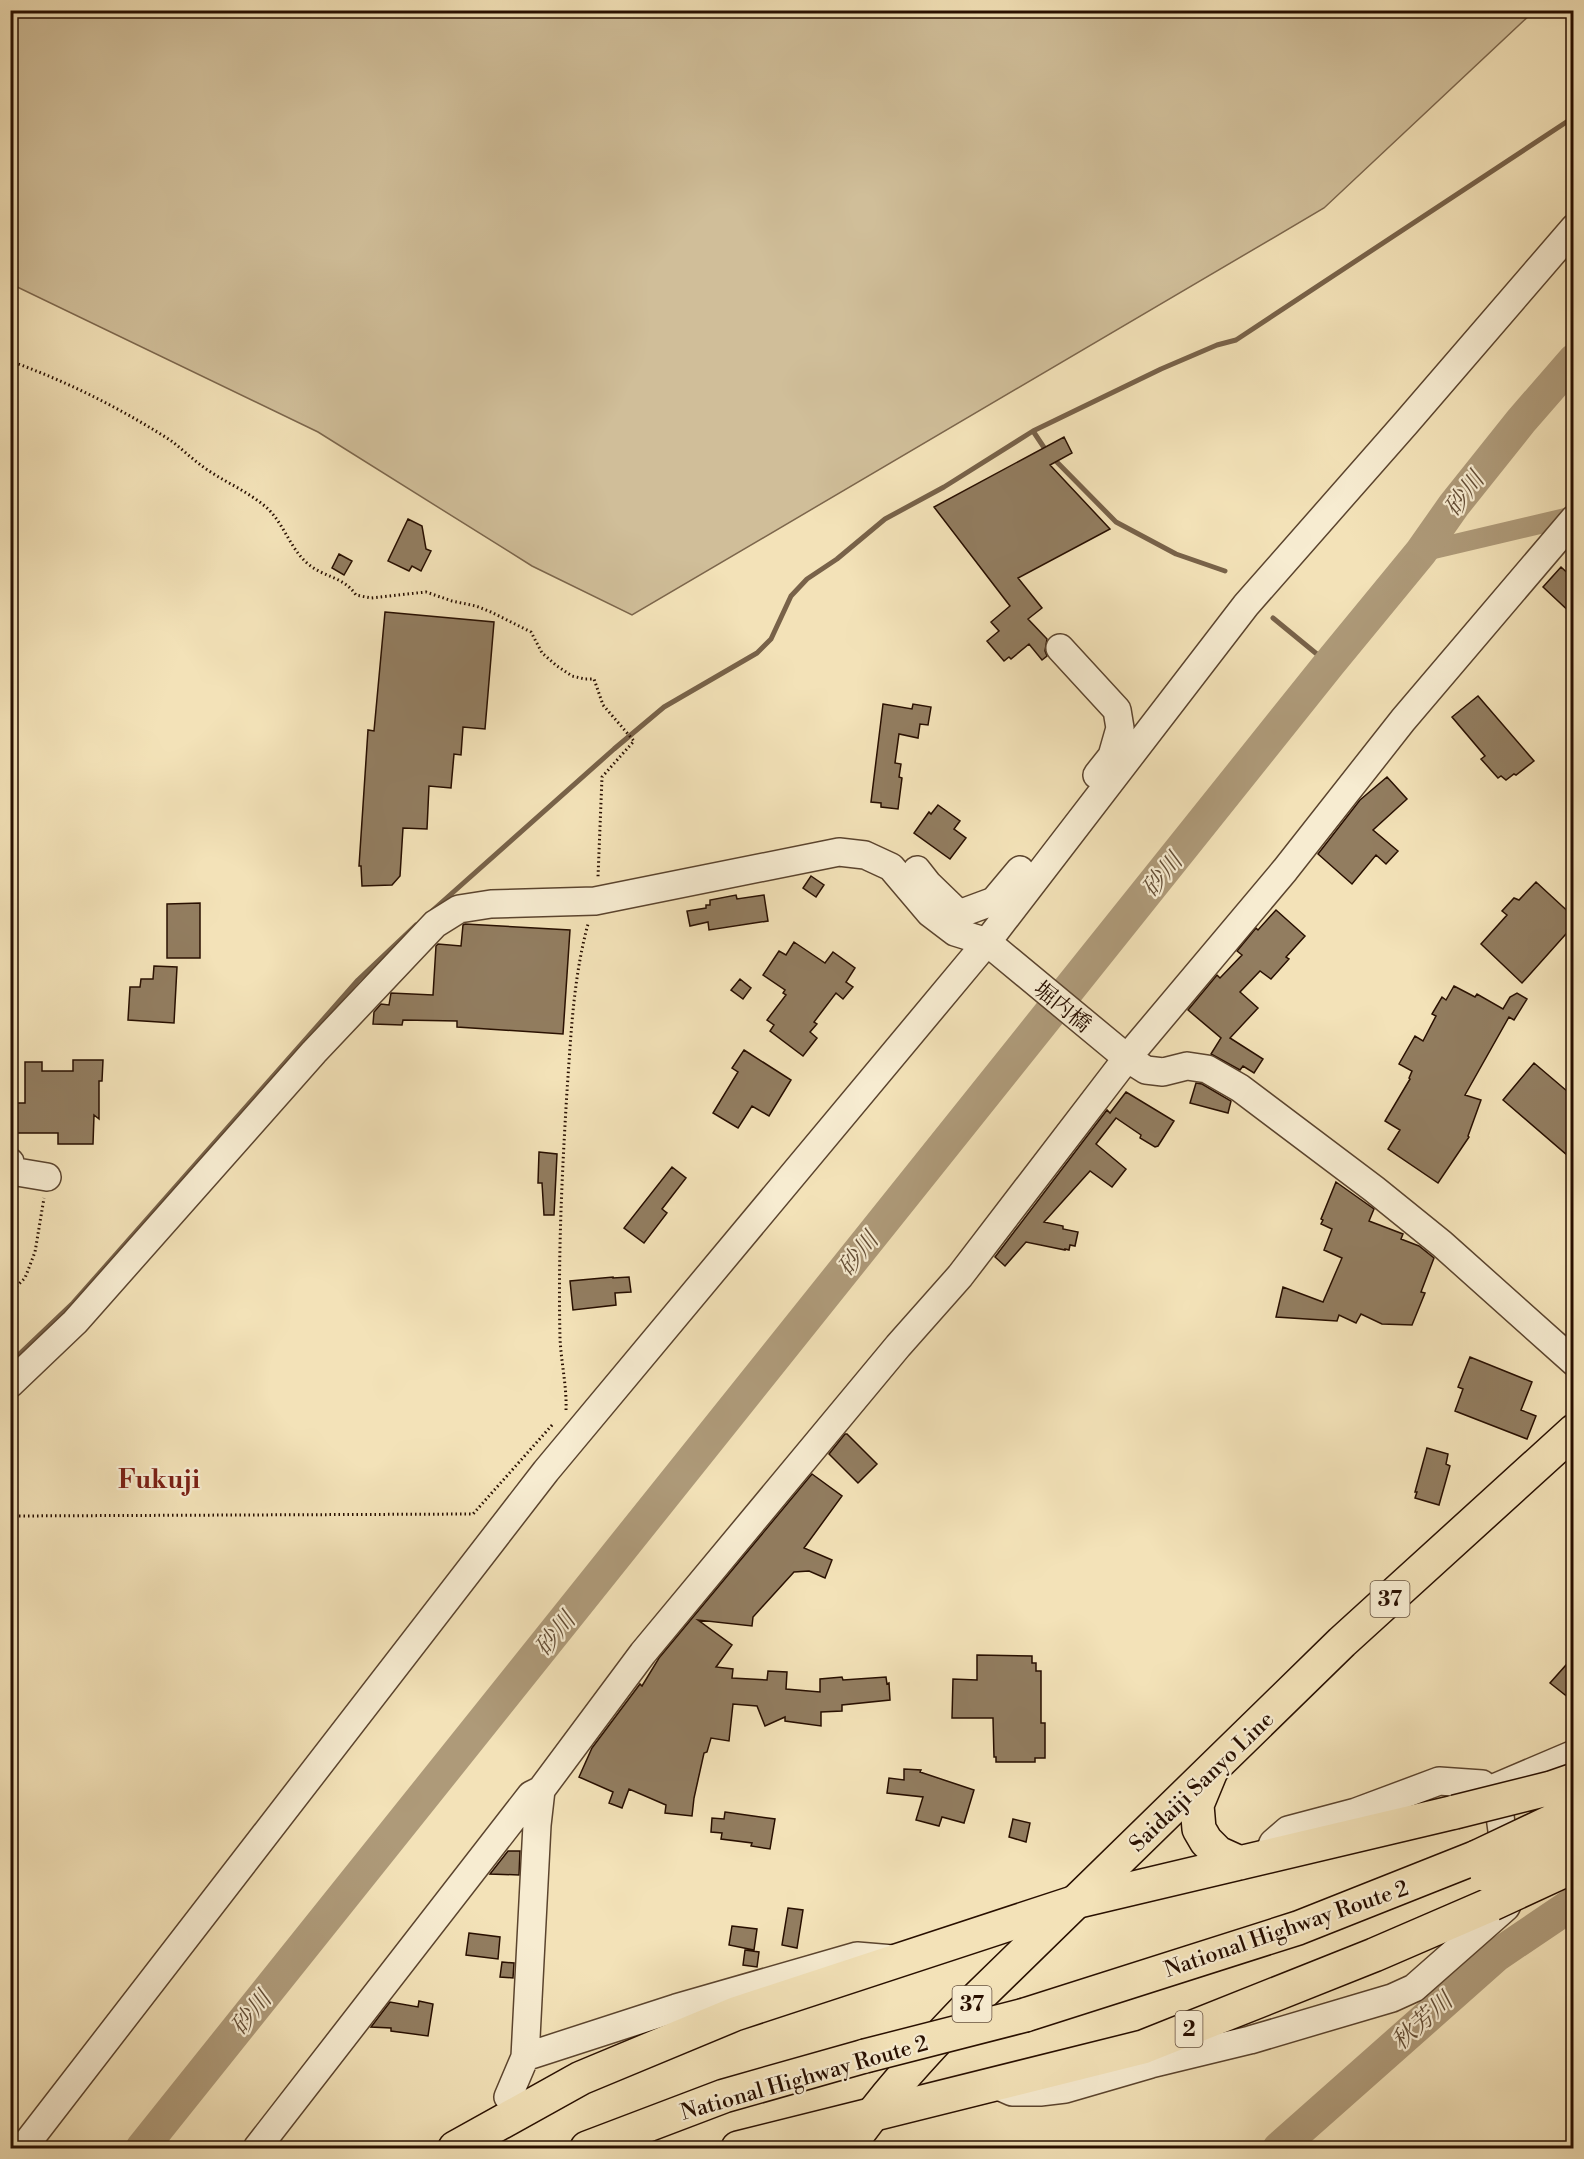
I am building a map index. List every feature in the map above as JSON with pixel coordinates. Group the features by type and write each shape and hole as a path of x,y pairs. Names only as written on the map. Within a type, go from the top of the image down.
{"main road":[{"name":"Saidaiji Sanyo Line","path":"848,2148 872,2113 916,2061 964,2011 1342,1642 1574,1431"},
{"path":"1211,1771 1197,1805 1199,1829 1206,1841 1218,1853 1254,1859"},
{"path":"455,2148 581,2078 735,2014 898,1959 1079,1900 1455,1812 1574,1780"},
{"name":"National Highway Route 2","path":"1484,1880 1574,1810"},
{"name":"National Highway Route 2","path":"587,2148 724,2096 1024,2015 1298,1929 1484,1880 1574,1839"},
{"name":"2","path":"764,2146 872,2113 996,2085 1143,2047 1374,1955 1484,1880 1574,1866"}],"street":[{"path":"23,2148 546,1472 992,948 1246,604 1574,228"},
{"path":"257,2148 531,1796 541,1790 643,1653 898,1346 960,1276 1127,1059 1285,870 1403,720 1569,525"},
{"path":"891,867 915,866 928,884 958,914 994,901 1112,756 1120,728 1117,710 1060,648"},
{"path":"10,1384 75,1322 314,1052 435,924 459,909 491,904 595,901 839,852 866,855 891,867 938,920 954,932 992,948"},
{"name":"堀内橋","path":"992,948 1127,1059 1146,1070 1163,1072 1187,1066 1207,1070 1240,1088 1374,1189 1442,1244 1574,1362"},
{"path":"10,1162 11,1172 47,1177"},
{"path":"1486,1791 1574,1754"},
{"path":"996,2085 1012,2092 1040,2092 1065,2088 1250,2040 1392,1998 1414,1988 1506,1907 1511,1896 1499,1809 1482,1784 1439,1781 1356,1812 1288,1830 1254,1859"},
{"path":"508,2097 525,2057 537,1825 541,1790"},
{"path":"525,2057 676,2008 857,1956 898,1959"}],"path":[{"path":"10,361 52,376 139,421 172,442 202,466 268,509 297,552 308,564 321,573 349,585 356,595 370,598 426,592 476,606 531,632 542,653 557,666 572,676 594,679 603,705 634,741 602,777 597,890 583,943 572,1015 560,1223 560,1339 566,1410"},
{"path":"10,1293 25,1278 35,1252 47,1177"},
{"path":"10,1516 473,1514 558,1419"}],"shaded area":[{"path":"10,11 1534,11 1324,208 632,615 532,566 318,432 11,284"}],"building":[{"path":"1064,437 1072,453 1050,465 1110,529 1018,578 1042,608 1028,619 1047,639 1045,651 1047,656 1042,660 1029,644 1011,659 1009,657 1004,661 987,641 999,631 991,622 1010,606 934,507"},
{"path":"408,519 422,526 426,549 431,551 421,571 412,566 409,571 388,561"},
{"path":"339,554 352,561 344,575 332,568"},
{"path":"1561,567 1574,579 1574,616 1543,587"},
{"path":"385,612 494,622 485,729 463,727 461,755 454,754 451,788 429,786 427,829 403,828 400,876 392,885 362,886 361,866 359,866 368,730 374,731"},
{"path":"1478,696 1534,761 1506,780 1501,776 1498,778 1481,759 1485,756 1452,717"},
{"path":"883,704 912,709 913,704 931,707 928,725 920,724 918,738 899,734 895,763 901,764 899,777 902,778 898,809 881,807 881,803 871,802"},
{"path":"1387,777 1407,799 1373,830 1398,851 1386,864 1376,855 1352,884 1318,854 1360,800"},
{"path":"938,805 960,821 954,829 966,838 950,859 914,833 929,812 931,814"},
{"path":"811,876 824,885 816,897 803,888"},
{"path":"1536,882 1574,917 1574,925 1522,983 1481,944 1507,915 1502,911 1514,898 1519,900"},
{"path":"736,895 737,899 764,895 768,921 709,930 708,922 690,926 687,911 706,908 706,905 710,905 710,900"},
{"path":"200,903 200,958 167,958 167,904"},
{"path":"1276,910 1305,936 1286,957 1289,959 1271,979 1260,971 1240,992 1258,1008 1230,1038 1263,1059 1254,1073 1243,1066 1240,1070 1211,1054 1221,1038 1188,1010 1217,975 1220,978 1242,955 1237,951 1256,928 1258,930"},
{"path":"465,924 570,930 563,1034 457,1027 457,1021 403,1020 402,1025 373,1024 374,1012 381,1004 389,1005 391,993 433,995 436,946 438,944 461,946"},
{"path":"794,942 825,963 833,952 855,968 846,982 853,987 843,999 836,993 814,1022 817,1024 810,1032 817,1038 803,1056 770,1031 774,1025 767,1020 786,995 783,993 785,990 763,975 779,951 786,955"},
{"path":"154,966 177,967 174,1023 128,1020 130,987 140,987 141,979 153,979"},
{"path":"740,979 751,988 743,999 731,990"},
{"path":"1454,986 1475,997 1477,994 1503,1009 1510,997 1517,993 1527,999 1514,1020 1509,1017 1465,1095 1481,1100 1469,1137 1438,1183 1388,1149 1400,1130 1385,1121 1410,1079 1412,1071 1399,1064 1415,1036 1423,1041 1436,1016 1432,1014 1442,997 1446,1000"},
{"path":"744,1050 791,1080 769,1116 752,1106 738,1128 713,1113 738,1072 732,1068"},
{"path":"73,1060 103,1060 102,1081 99,1081 99,1119 94,1115 93,1144 58,1144 58,1133 16,1133 16,1103 25,1103 25,1062 42,1062 42,1071 73,1071"},
{"path":"1534,1063 1574,1097 1574,1161 1503,1100"},
{"path":"1196,1083 1202,1084 1231,1101 1228,1113 1190,1103"},
{"path":"1126,1092 1174,1121 1158,1146 1155,1147 1140,1138 1141,1135 1116,1118 1096,1144 1126,1169 1112,1187 1090,1171 1044,1222 1078,1232 1075,1246 1070,1245 1069,1250 1065,1250 1026,1242 1005,1266 995,1257 1107,1110 1110,1113"},
{"path":"539,1152 557,1154 554,1215 544,1215 542,1183 538,1183"},
{"path":"672,1167 686,1178 662,1209 667,1213 644,1243 624,1228"},
{"path":"1336,1182 1374,1209 1369,1221 1403,1234 1401,1239 1419,1246 1434,1258 1421,1292 1425,1293 1412,1325 1382,1324 1361,1314 1356,1323 1339,1315 1337,1321 1276,1317 1283,1287 1323,1302 1342,1258 1324,1250 1332,1229 1321,1224"},
{"path":"629,1277 631,1292 615,1293 616,1305 573,1310 570,1281"},
{"path":"1470,1357 1532,1382 1521,1410 1536,1416 1527,1439 1455,1411 1463,1389 1458,1387"},
{"path":"845,1434 877,1464 858,1483 829,1454"},
{"path":"1427,1448 1448,1454 1446,1464 1450,1466 1439,1505 1415,1498"},
{"path":"812,1474 842,1496 804,1548 832,1560 825,1578 809,1571 794,1572 753,1617 752,1626 698,1620 732,1645 716,1667 733,1669 732,1678 767,1680 768,1671 787,1672 786,1689 820,1692 820,1679 886,1677 887,1684 889,1683 890,1700 842,1705 842,1711 821,1712 821,1726 785,1721 785,1717 765,1726 757,1706 733,1704 729,1741 711,1738 707,1752 704,1753 692,1816 665,1813 666,1805 629,1789 622,1808 609,1803 613,1792 579,1777 592,1748 640,1684 642,1686 659,1658"},
{"path":"977,1655 1032,1656 1032,1663 1036,1663 1036,1671 1041,1671 1041,1723 1045,1723 1045,1758 1035,1758 1035,1762 996,1762 993,1718 952,1718 953,1679 977,1680"},
{"path":"1574,1656 1574,1702 1550,1683"},
{"path":"904,1769 921,1770 920,1772 974,1790 964,1823 942,1817 939,1826 916,1820 923,1797 887,1793 889,1778 904,1780"},
{"path":"725,1812 775,1819 770,1849 751,1846 752,1843 721,1839 722,1833 711,1832 712,1818 724,1819"},
{"path":"1013,1819 1030,1823 1026,1842 1009,1837"},
{"path":"508,1851 520,1851 519,1875 490,1874"},
{"path":"788,1908 803,1910 797,1948 782,1945"},
{"path":"732,1926 757,1929 754,1950 729,1945"},
{"path":"469,1933 500,1937 498,1959 466,1955"},
{"path":"745,1950 759,1952 757,1967 743,1965"},
{"path":"502,1962 514,1963 513,1978 500,1977"},
{"path":"419,2001 433,2004 428,2036 391,2031 391,2028 371,2027 390,2002 418,2007"}],"waterway":[{"path":"432,911 664,707 757,653 771,639 791,596 807,579 837,559 885,519 944,487 1033,431 1161,369 1217,345 1236,340 1574,117"},
{"name":"砂川","path":"142,2148 1421,552 1454,505 1521,421 1574,360"},
{"path":"1033,431 1047,452 1116,522 1176,554 1225,571"},
{"path":"1421,552 1574,516"},
{"path":"1273,618 1329,664"},
{"path":"10,1363 73,1303 358,980 416,925"},
{"name":"秋芳川","path":"1279,2148 1497,1955 1574,1903"}],"district":[{"name":"Fukuji","path":"159,1479"}]}
